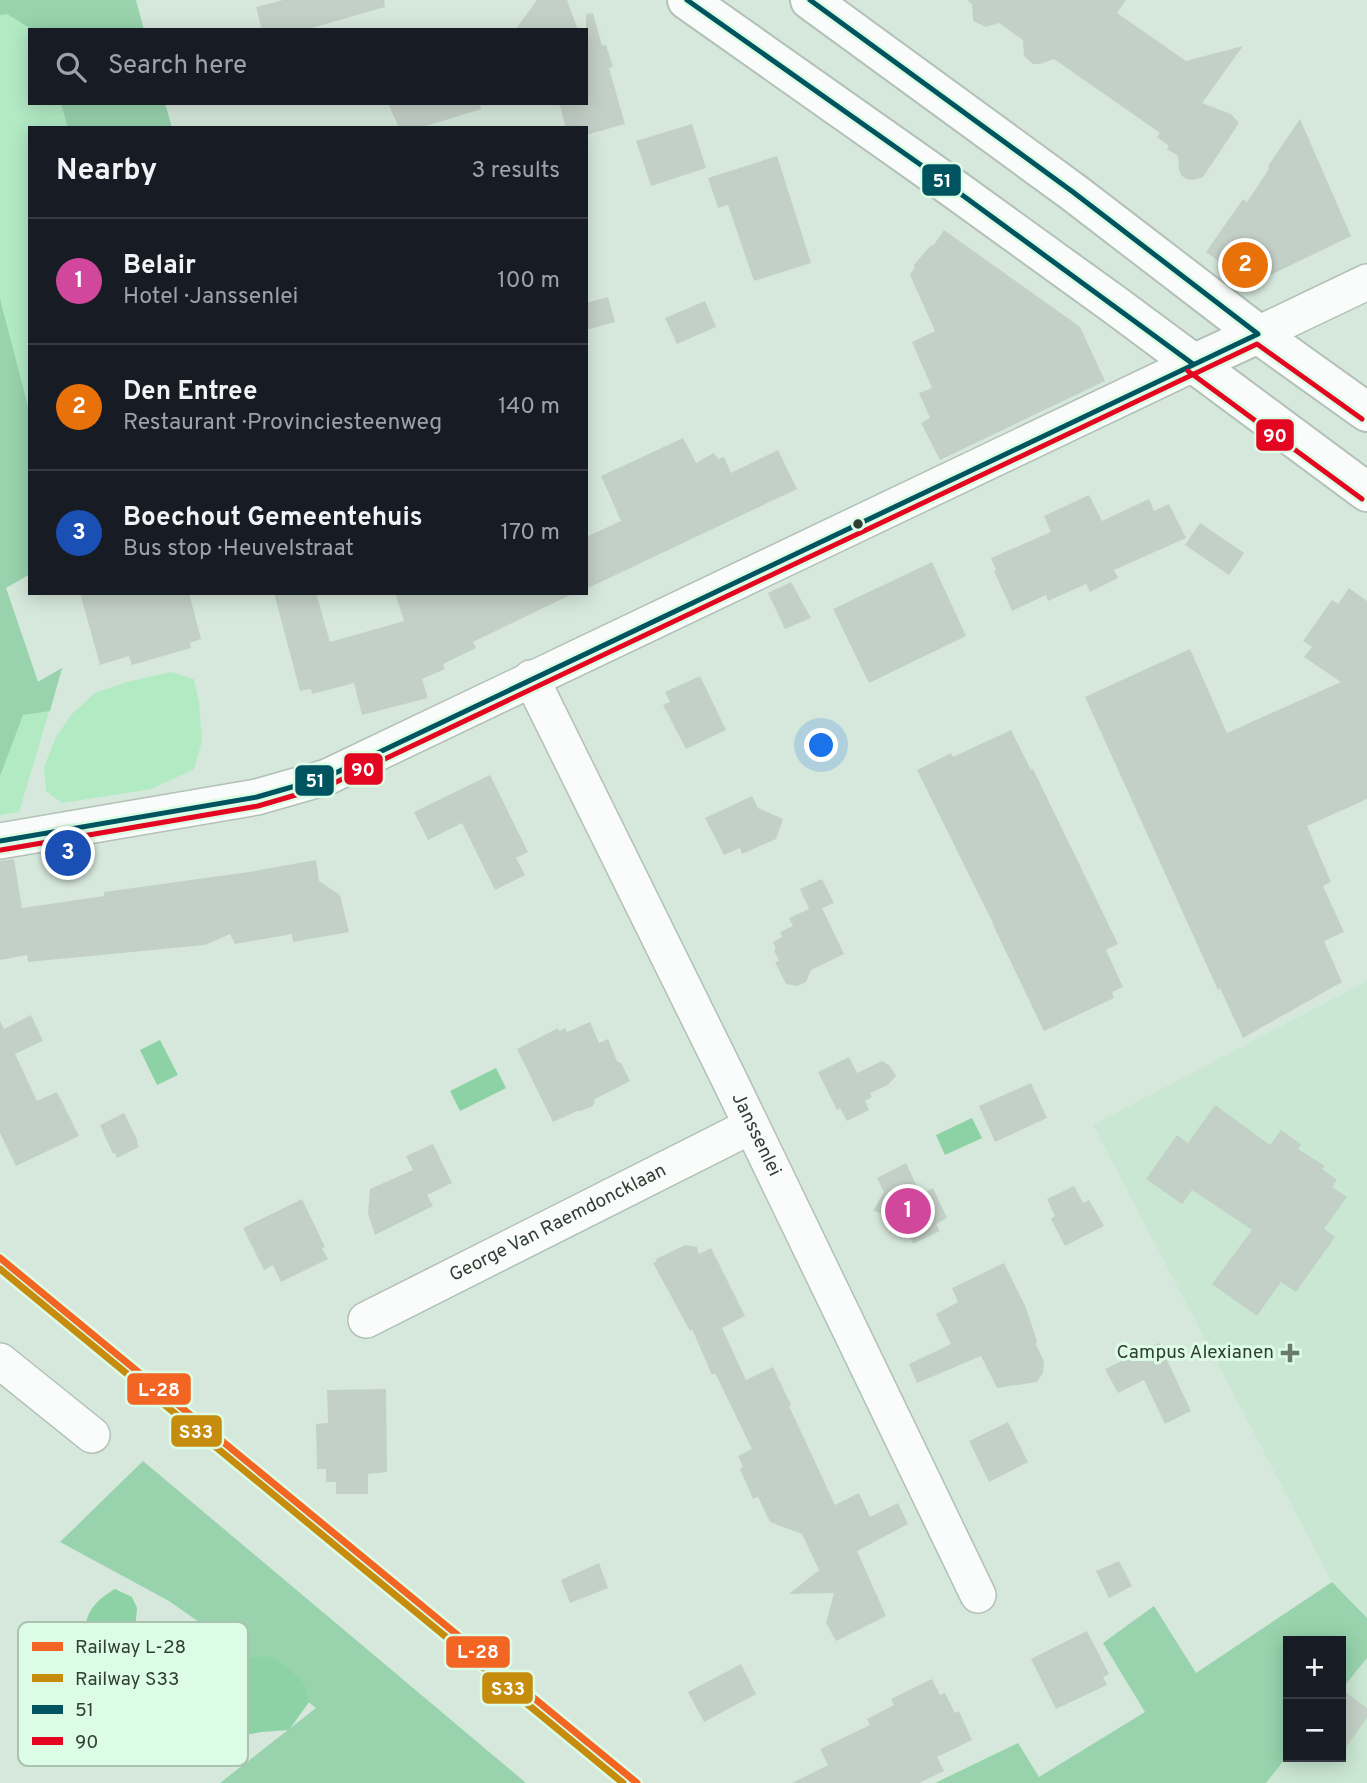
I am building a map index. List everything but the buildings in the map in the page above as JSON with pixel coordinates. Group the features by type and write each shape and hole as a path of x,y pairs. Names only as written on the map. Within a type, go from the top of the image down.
{"main road":[{"path":"687,0 928,170 1367,492"},
{"path":"810,0 1073,192 1258,334 1367,412"},
{"path":"1193,363 1258,334"}],"street":[{"path":"1258,334 1367,282"},
{"path":"0,841 257,797 327,777 1193,363"},
{"name":"Janssenlei","path":"531,678 978,1595"},
{"name":"George Van Raemdoncklaan","path":"366,1320 751,1126"},
{"path":"0,1361 92,1435"}],"shaded area":[{"path":"0,0 131,28 28,28 28,105 161,105 166,126 28,126 28,575 6,588 38,682 62,668 19,812 0,815"},
{"path":"0,0 136,0 143,28 30,28 7,14 0,15"},
{"path":"62,105 166,105 171,126 67,126"},
{"path":"0,299 28,406 28,575 6,588 38,682 62,668 50,711 23,715 0,776"},
{"path":"171,672 194,679 202,741 194,769 152,789 62,803 46,791 44,767 56,737 72,714 95,693"},
{"name":"Campus Alexianen","path":"1367,981 1367,1618 1332,1582 1093,1125"},
{"path":"160,1040 178,1075 157,1085 140,1050"},
{"path":"496,1068 506,1088 460,1111 450,1091"},
{"path":"972,1118 982,1138 945,1155 936,1135"},
{"path":"143,1461 526,1783 220,1783 242,1766 248,1766 248,1761 316,1708 248,1656 248,1622 199,1622 169,1601 60,1542"},
{"path":"1332,1582 1367,1618 1367,1658 1346,1684 1346,1636 1283,1636 1283,1761 1266,1783 935,1783 1018,1743 1039,1777 1145,1712 1103,1643 1154,1606 1196,1673"},
{"path":"115,1589 132,1597 137,1608 136,1622 87,1622 100,1600"},
{"path":"268,1656 301,1679 309,1702 289,1730 248,1735 248,1658"},
{"path":"1367,1658 1367,1783 1266,1783 1283,1761 1346,1762 1346,1684"}],"rail line":[{"name":"L-28","path":"0,1258 637,1783"},
{"name":"S33","path":"0,1269 623,1783"}],"transit line":[{"name":"51","path":"687,0 928,170 1193,364"},
{"name":"51","path":"0,841 257,797 327,777 1258,334 1073,192 810,0"},
{"name":"90","path":"1,850 258,806 330,785 1257,344 1362,419"},
{"name":"90","path":"1188,371 1362,499"}],"place":[{"name":"Den Entree","path":"1245,265"},
{"name":"Boechout Gemeentehuis","path":"68,853"},
{"name":"Belair","path":"908,1211"},
{"name":"Campus Alexianen","path":"1290,1353"}]}
